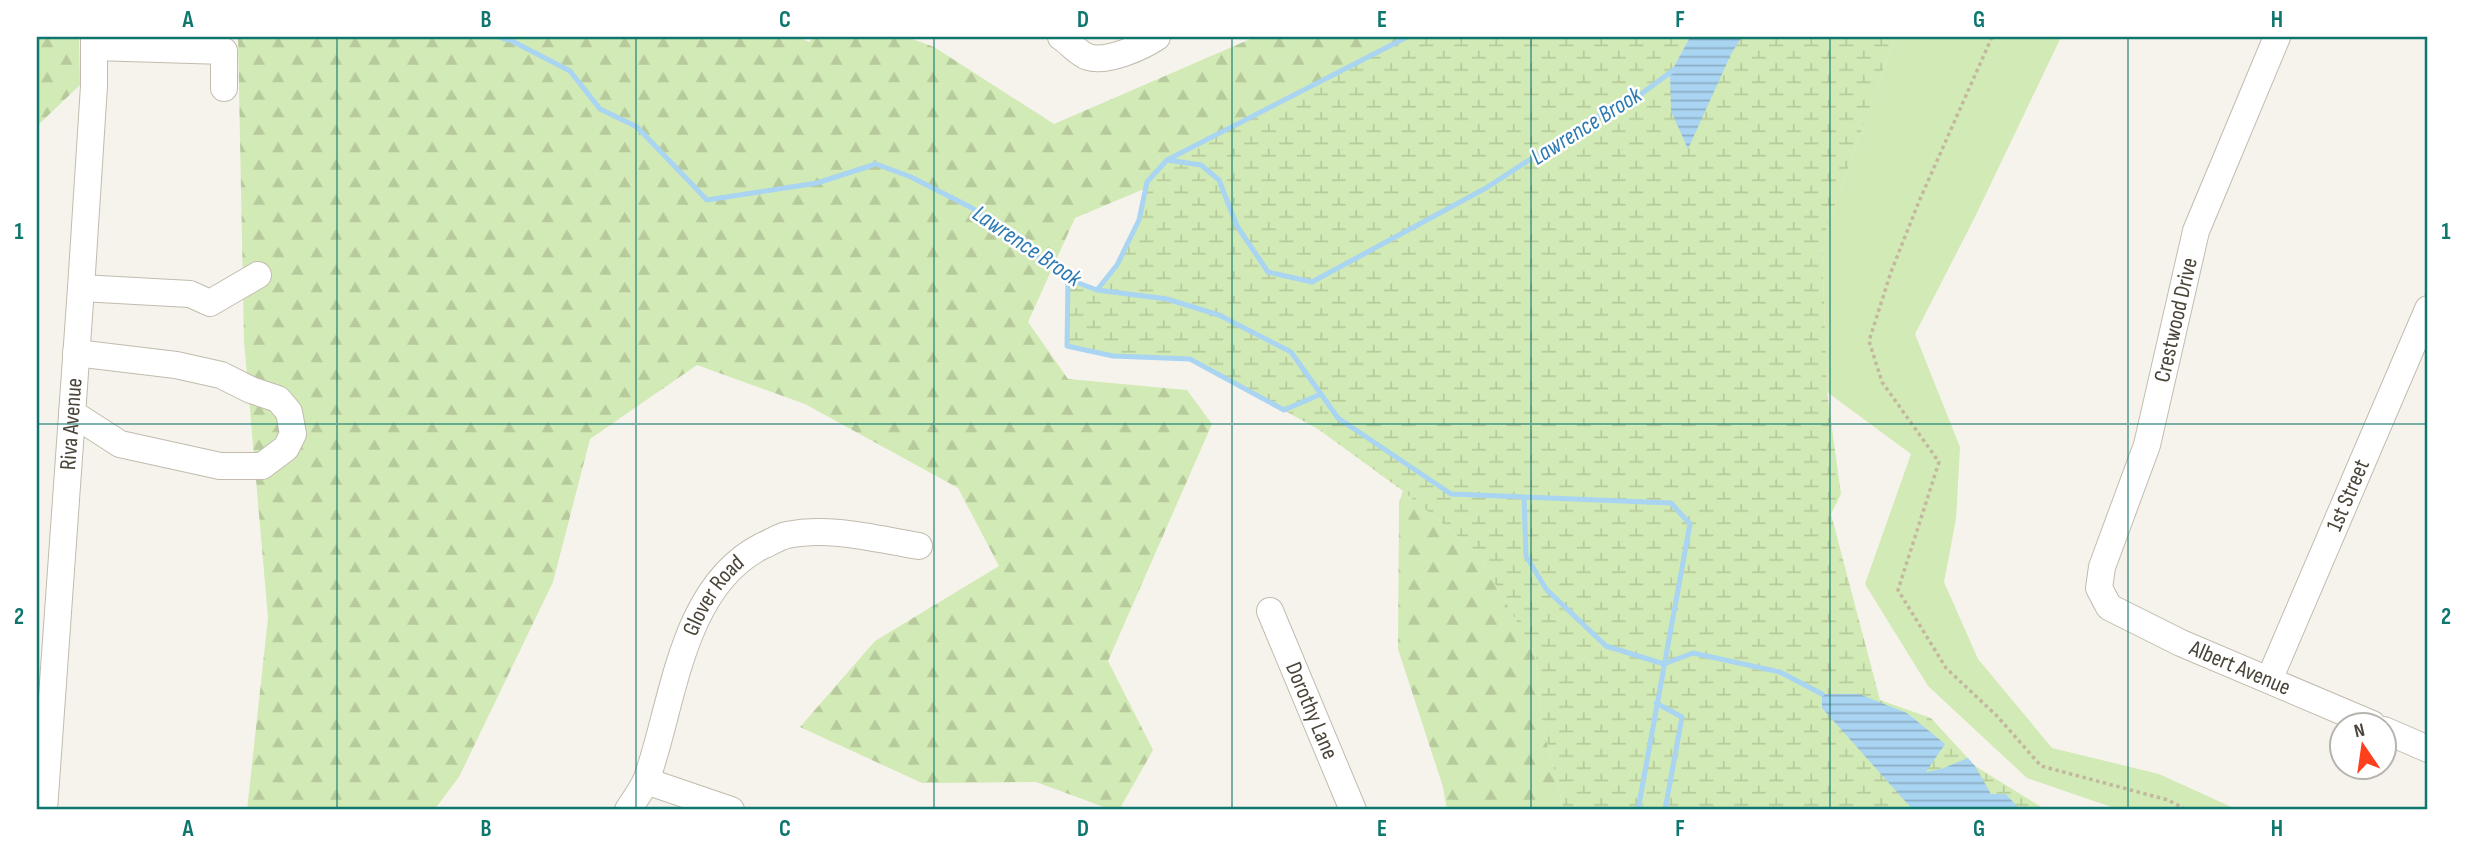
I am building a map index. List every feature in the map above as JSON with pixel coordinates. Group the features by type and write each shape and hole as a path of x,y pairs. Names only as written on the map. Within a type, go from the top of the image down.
{"street":[{"path":"1061,37 1088,57 1112,57 1143,47 1157,37"},
{"name":"Crestwood Drive","path":"2109,607 2099,588 2102,567 2147,445 2196,231 2277,37"},
{"path":"94,42 224,51 224,88"},
{"name":"Riva Avenue","path":"44,810 48,598 72,413 94,86 94,42"},
{"path":"81,288 190,294 210,303 258,275"},
{"name":"1st Street","path":"2269,680 2428,309"},
{"path":"72,413 120,444 220,466 262,467 286,448 293,433 289,412 278,399 251,390 221,375 176,365 76,353"},
{"name":"Glover Road","path":"628,810 646,781 680,659 700,613 720,579 747,554 784,535 827,531 919,546"},
{"name":"Albert Avenue","path":"2109,607 2181,643 2339,710"},
{"name":"Dorothy Lane","path":"1270,611 1353,810"},
{"path":"2398,736 2428,749"},
{"path":"646,781 731,810"}],"path":[{"path":"1992,37 1920,199 1891,272 1868,341 1882,382 1939,462 1898,590 1946,668 1997,716 2041,766 2168,800 2187,810"}],"green space":[{"path":"37,37 79,37 80,85 37,126"},
{"path":"238,37 798,37 809,42 814,37 907,37 934,47 1054,124 1255,37 1419,37 1201,165 1075,218 1028,322 1068,379 1187,390 1212,424 1108,661 1153,750 1119,810 1112,810 1036,782 922,783 800,727 875,641 999,566 958,488 805,404 697,365 590,439 553,582 459,777 434,810 247,810 268,618 244,341"},
{"path":"1407,37 1690,37 1670,74 1731,53 1742,37 1895,37 1822,241 1827,392 1841,494 1831,514 1880,700 1931,718 1975,766 2046,810 1564,810 1543,727 1535,653 1476,551 1403,491 1318,429 1190,359 1113,356 1067,346 1068,279 1097,290 1117,265 1139,220 1147,182 1167,160"},
{"path":"1895,37 2061,37 1975,217 1915,334 1960,447 1956,519 1944,582 1978,659 2052,748 2159,774 2238,810 2120,810 2027,778 1928,686 1865,584 1911,454 1827,392 1822,241"},
{"path":"1403,491 1476,551 1535,653 1543,727 1564,810 1447,810 1443,787 1398,649 1399,503"}],"water":[{"path":"1690,37 1742,37 1731,54 1688,149 1671,111 1670,74"},
{"path":"1822,694 1859,694 1907,713 1945,744 1926,772 1968,758 1991,794 2006,794 2020,810 1913,810 1822,708"}],"waterway":[{"name":"Lawrence Brook","path":"499,37 570,71 600,109 637,127 707,200 817,183 876,164 911,177 972,208 1068,279 1097,290 1117,265 1139,220 1147,182 1167,160 1201,165 1219,180 1237,226 1268,272 1312,282 1486,188 1591,120 1641,94 1675,69"},
{"path":"1167,160 1407,37"},
{"path":"1068,279 1067,346 1113,356 1190,359 1284,410 1321,394"},
{"path":"1097,290 1167,299 1219,315 1291,352 1338,418 1451,494 1671,503 1690,524 1638,810"},
{"path":"1524,497 1526,556 1546,589 1606,646 1664,664 1693,653 1780,672 1822,694"},
{"path":"1656,703 1682,717 1665,810"}]}
